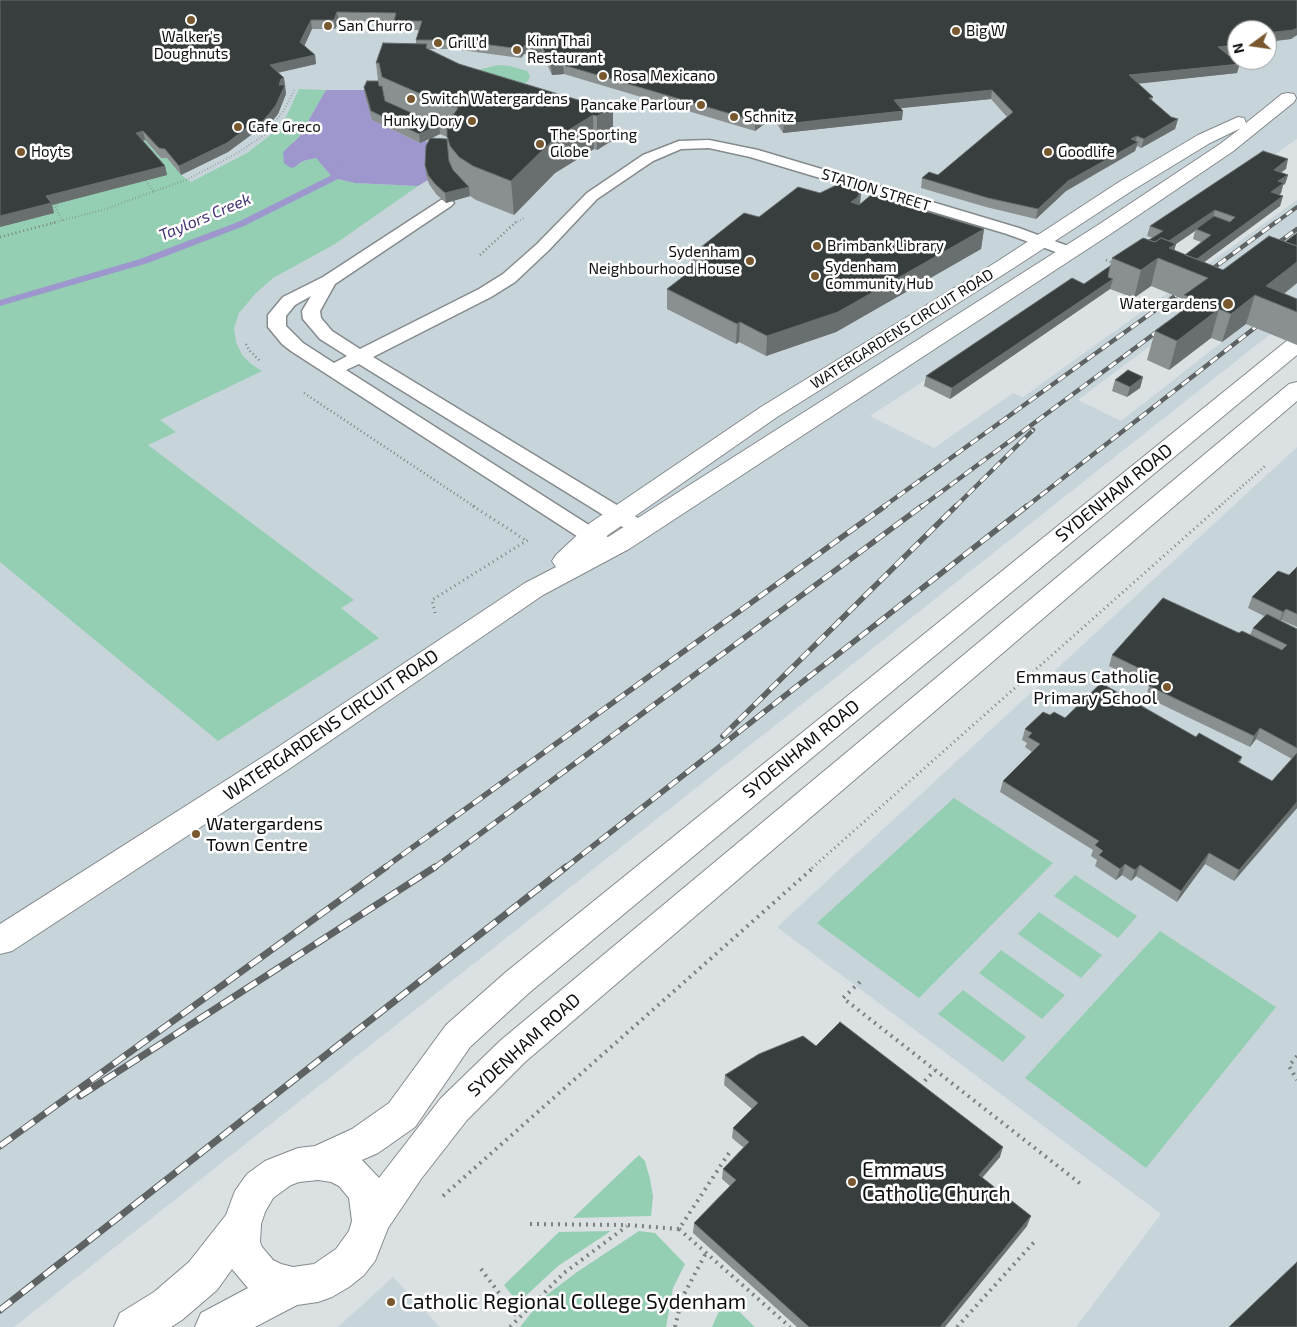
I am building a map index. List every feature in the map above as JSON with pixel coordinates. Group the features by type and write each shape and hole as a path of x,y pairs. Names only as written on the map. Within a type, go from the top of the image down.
{"street":[{"name":"WATERGARDENS CIRCUIT ROAD","path":"601,542 619,516 769,412 1204,139 1293,95"},
{"name":"WATERGARDENS CIRCUIT ROAD","path":"0,941 279,761 601,542 641,529 1070,252 1226,148 1293,95"},
{"name":"SYDENHAM ROAD","path":"318,1162 366,1141 402,1114 458,1036 518,982 1297,344"},
{"path":"1248,384 1294,391"},
{"name":"SYDENHAM ROAD","path":"371,1221 408,1167 454,1109 512,1051 765,840 1294,391"},
{"path":"318,1162 337,1165 352,1174 364,1187 370,1203 371,1221 361,1248 350,1262 335,1274 318,1283 293,1286 274,1282 259,1273 253,1266 241,1242 242,1224 248,1204 260,1186 278,1173 318,1162"},
{"path":"134,1327 168,1306 203,1276 242,1224"},
{"path":"215,1327 293,1286"}],"lane":[{"name":"STATION STREET","path":"359,357 485,293 504,281 543,247 592,196 648,158 679,145 709,144 753,153 1042,240 1070,252"},
{"path":"446,203 328,281 289,301 277,315 277,328 288,340 333,370 601,542"},
{"path":"328,281 311,311 312,320 326,335 641,529"},
{"path":"333,370 359,357"}],"path":[{"path":"0,237 103,210 188,178 252,144 274,124 295,89"},
{"path":"146,180 154,192"},
{"path":"56,204 58,206 55,207 63,221"},
{"path":"473,260 520,219 526,217"},
{"path":"1106,260 1114,263"},
{"path":"296,388 527,540"},
{"path":"440,1198 1268,462"},
{"path":"860,982 843,998 1082,1184"},
{"path":"1297,1056 1289,1066 1297,1080"},
{"path":"915,1092 935,1070"},
{"path":"679,1228 729,1153"},
{"path":"530,1224 628,1225 679,1228 790,1327"},
{"path":"510,1327 564,1273 628,1225"},
{"path":"957,1327 1036,1240"},
{"path":"675,1327 682,1298 706,1253"},
{"path":"481,1269 518,1317"}],"shaded area":[{"name":"Watergardens Town Centre","path":"0,0 1297,0 1297,139 1079,290 930,377 870,416 934,448 1013,393 1023,397 1297,200 1297,236 1078,400 1121,421 1297,283 1297,313 14,1327 0,1327"},
{"path":"326,90 368,90 372,120 420,143 424,140 433,145 428,180 418,186 355,183 333,178 316,158 303,161 293,168 284,163 283,152 299,137"},
{"name":"Emmaus Catholic Primary School","path":"1297,447 1297,1327 1076,1327 1161,1214 777,927"},
{"name":"Catholic Regional College Sydenham","path":"393,1277 440,1327 337,1327 339,1326"}],"green space":[{"path":"498,65 527,71 530,76 528,81 522,85 478,70"},
{"path":"299,89 326,90 299,137 292,143 299,165 303,161 316,158 333,178 355,183 418,186 335,244 273,278 255,294 239,313 234,328 236,342 242,355 262,371 160,420 176,432 148,445 354,600 341,608 379,638 218,741 0,562 0,227 49,205 139,142 145,140 161,157 167,158 181,175 191,182 247,153 273,133 286,117"},
{"path":"954,798 1053,863 919,998 817,923"},
{"path":"1075,875 1137,916 1118,938 1054,896"},
{"path":"1039,912 1102,955 1081,978 1018,934"},
{"path":"1160,931 1276,1007 1146,1168 1025,1078"},
{"path":"1001,950 1065,995 1042,1019 979,973"},
{"path":"963,990 1026,1037 1003,1062 938,1014"},
{"path":"639,1155 645,1161 650,1179 653,1197 651,1216 573,1218"},
{"path":"611,1231 558,1266 518,1303 504,1285 559,1232"},
{"path":"639,1231 655,1233 685,1264 673,1288 666,1327 520,1327 544,1297 577,1272"},
{"path":"725,1298 755,1327 712,1327"}],"building":[{"path":"0,0 1297,0 1297,28 1293,30 1277,32 1277,20 1227,20 1227,46 1218,47 1227,54 1227,65 1129,75 1153,97 1149,98 1171,117 1178,119 1144,139 1137,136 1131,139 1138,142 1068,181 1038,209 988,198 922,178 929,172 938,175 1013,112 992,90 894,100 903,111 784,124 776,112 768,113 755,121 563,65 551,66 541,44 524,46 521,49 452,40 416,40 422,21 394,21 396,13 337,12 334,20 311,20 300,42 315,55 270,65 284,78 281,79 279,85 285,85 276,105 260,124 253,123 227,143 179,166 165,149 159,148 143,131 136,133 165,166 46,196 51,203 0,216"},
{"path":"383,43 427,44 426,48 459,64 578,100 588,102 591,100 613,107 597,116 593,115 554,139 511,181 473,166 459,157 450,146 447,127 458,108 382,77 379,63 376,63"},
{"path":"367,81 378,81 379,86 382,86 385,101 439,125 419,134 371,111 364,87"},
{"path":"430,138 447,139 449,161 453,170 469,187 445,193 435,184 428,175 425,165 426,146"},
{"path":"1263,151 1288,159 1274,170 1288,175 1278,181 1284,183 1271,192 1283,196 1197,259 1185,255 1211,235 1196,229 1214,216 1230,222 1235,217 1215,210 1169,241 1161,238 1155,242 1149,240 1163,231 1150,226"},
{"name":"Sydenham Community Hub","path":"847,180 862,185 858,197 851,202 859,205 871,195 984,229 838,312 767,336 740,322 737,324 667,289 706,259 691,255 744,213 759,217 798,187 820,193"},
{"path":"1297,233 1297,246 1285,242"},
{"path":"1269,236 1297,246 1297,262 1266,286 1297,299 1297,312 1255,295 1231,314 1219,309 1177,341 1155,331 1197,300 1184,295 1208,278 1158,258 1141,270 1112,258 1143,238 1155,242 1161,238 1176,244 1169,248 1223,270"},
{"path":"1110,266 1108,277 1113,279 952,388 926,376 1072,278 1084,284"},
{"path":"1128,370 1143,377 1130,387 1115,380"},
{"path":"1297,567 1297,614 1286,609 1283,612 1252,597 1278,571 1289,575"},
{"path":"1163,598 1239,633 1242,631 1282,650 1287,645 1253,628 1267,614 1297,629 1297,748 1260,728 1254,736 1149,686 1157,677 1112,655"},
{"path":"1101,683 1196,737 1199,733 1242,757 1238,762 1272,781 1297,753 1297,802 1239,870 1209,853 1181,891 1140,865 1135,870 1125,864 1120,869 1099,855 1103,851 1095,845 1099,841 1003,781 1040,744 1028,737 1032,733 1025,729 1043,712 1050,715 1054,712 1065,718"},
{"name":"Emmaus Catholic Church","path":"840,1022 1003,1147 979,1175 1031,1216 940,1327 809,1327 694,1223 736,1180 723,1169 749,1142 733,1128 758,1103 725,1075 759,1054 803,1036 816,1046"},
{"path":"1297,1262 1297,1327 1229,1327"}],"waterway":[{"name":"Taylors Creek","path":"0,303 144,261 241,224 333,178 341,170 341,164"}],"railway":[{"path":"1275,223 1297,207"},
{"path":"1204,275 1276,222"},
{"path":"1271,248 1297,229"},
{"path":"883,507 1186,288"},
{"path":"1026,507 1266,319"},
{"path":"921,507 1166,325"},
{"path":"955,507 1033,430"},
{"path":"384,868 885,506"},
{"path":"434,868 922,506"},
{"path":"723,736 956,506"},
{"path":"565,868 1027,506"},
{"path":"0,1146 386,867"},
{"path":"80,1096 435,867"},
{"path":"0,1310 566,867"}],"place":[{"name":"Walker's Doughnuts","path":"191,20"},
{"name":"San Churro","path":"328,26"},
{"name":"Big W","path":"956,31"},
{"name":"Grill'd","path":"438,43"},
{"name":"Kinn Thai Restaurant","path":"517,50"},
{"name":"Rosa Mexicano","path":"603,76"},
{"name":"Switch Watergardens","path":"411,99"},
{"name":"Pancake Parlour","path":"701,105"},
{"name":"Schnitz","path":"734,117"},
{"name":"Hunky Dory","path":"472,121"},
{"name":"Cafe Greco","path":"238,127"},
{"name":"The Sporting Globe","path":"540,144"},
{"name":"Hoyts","path":"21,152"},
{"name":"Goodlife","path":"1048,152"},
{"name":"Brimbank Library","path":"817,246"},
{"name":"Sydenham Neighbourhood House","path":"750,261"},
{"name":"Sydenham Community Hub","path":"815,276"},
{"name":"Watergardens","path":"1228,304"},
{"name":"Emmaus Catholic Primary School","path":"1167,687"},
{"name":"Watergardens Town Centre","path":"196,834"},
{"name":"Emmaus Catholic Church","path":"852,1182"},
{"name":"Catholic Regional College Sydenham","path":"391,1302"}]}
